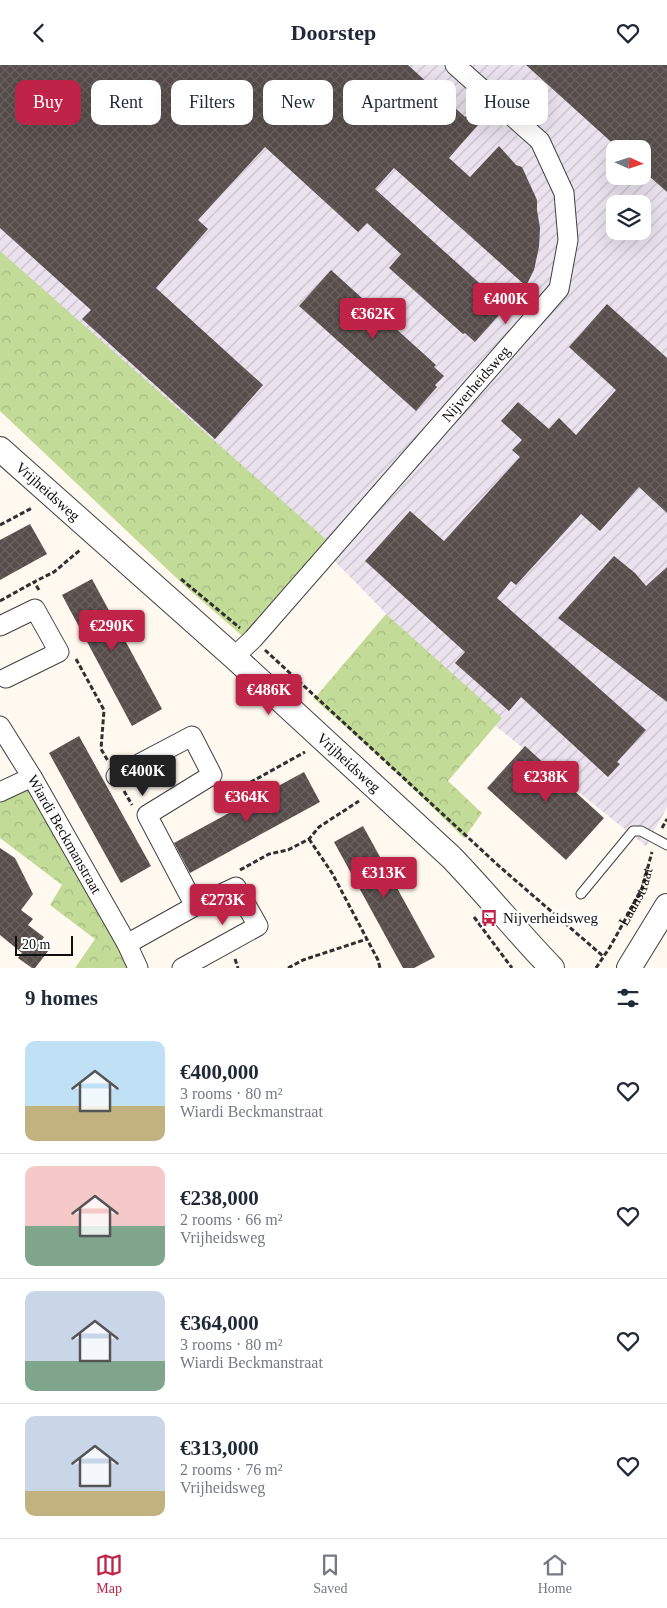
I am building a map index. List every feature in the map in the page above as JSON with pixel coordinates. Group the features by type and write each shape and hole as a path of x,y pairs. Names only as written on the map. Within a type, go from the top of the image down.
{"street":[{"name":"Nijverheidsweg","path":"234,657 253,639 559,289 568,240 564,193 540,141 455,65"},
{"name":"Vrijheidsweg","path":"0,449 234,657 451,857 528,944 552,968"},
{"path":"0,626 35,609 59,652 6,678"},
{"name":"Wiardi Beckmanstraat","path":"0,726 32,777 127,944 138,968"},
{"path":"116,776 192,736 212,775 147,815 195,906"},
{"path":"0,792 32,777"},
{"path":"127,944 195,906 236,887 258,926 182,968"},
{"name":"Laanstraat","path":"629,968 667,906"}],"lane":[{"path":"581,894 633,831 641,831 667,845"}],"path":[{"name":"Vrijheidsweg","path":"26,502 39,514"},
{"path":"0,525 32,508"},
{"name":"Vrijheidsweg","path":"73,544 87,557"},
{"path":"0,601 54,572 80,550"},
{"path":"34,582 42,596"},
{"path":"75,657 104,710 101,749 138,815 147,815"},
{"name":"Vrijheidsweg","path":"212,775 232,792 305,753 298,746"},
{"name":"Vrijheidsweg","path":"352,795 365,807"},
{"path":"236,887 238,871 269,854 288,850 309,839 319,827 358,801"},
{"name":"Laanstraat","path":"596,968 610,947 642,889 656,839 667,819"},
{"path":"309,839 332,873 378,960 380,968"},
{"path":"472,914 512,968"},
{"path":"288,968 303,960 367,939"}],"shaded area":[{"path":"0,65 667,65 667,807 646,846 498,728 315,541 0,263"}],"green space":[{"path":"0,251 330,543 247,640 186,587 0,411"},
{"path":"386,614 502,718 448,781 482,813 464,838 378,755 314,699"},
{"path":"34,787 130,968 75,968 95,939 50,905 62,885 0,838 0,803"}],"building":[{"path":"0,65 408,65 424,80 343,80 343,125 456,125 456,109 466,116 466,125 478,125 449,158 470,177 499,146 516,165 522,167 537,200 540,228 539,247 534,270 526,286 394,168 375,189 506,307 475,342 465,333 463,334 389,268 401,254 367,223 358,232 265,147 198,220 208,229 156,288 263,385 215,439 82,319 91,310 0,228"},
{"path":"526,65 667,65 667,192 651,178 651,140 609,140 548,85 548,80 543,80"},
{"path":"331,270 436,365 434,367 444,376 416,411 299,306"},
{"path":"607,304 667,358 667,513 639,487 600,531 581,514 516,585 511,581 497,598 646,730 617,762 620,764 608,777 521,697 509,711 455,663 465,652 365,561 410,511 444,541 520,457 512,450 522,440 501,421 518,402 549,429 559,418 576,435 616,390 569,347"},
{"path":"30,524 47,554 0,580 0,540"},
{"path":"614,556 635,573 646,586 667,567 667,702 558,618"},
{"path":"92,579 162,709 132,726 62,595"},
{"path":"79,736 151,866 121,883 49,753"},
{"path":"525,746 604,818 566,860 487,788"},
{"path":"304,772 320,802 190,873 174,843"},
{"path":"363,826 435,957 414,968 403,968 334,842"},
{"path":"0,848 15,858 33,894 21,910 33,919 28,925 44,937 40,943 49,950 35,968 32,968 18,958 22,953 0,935"}],"place":[{"name":"Nijverheidsweg","path":"489,918"}]}
